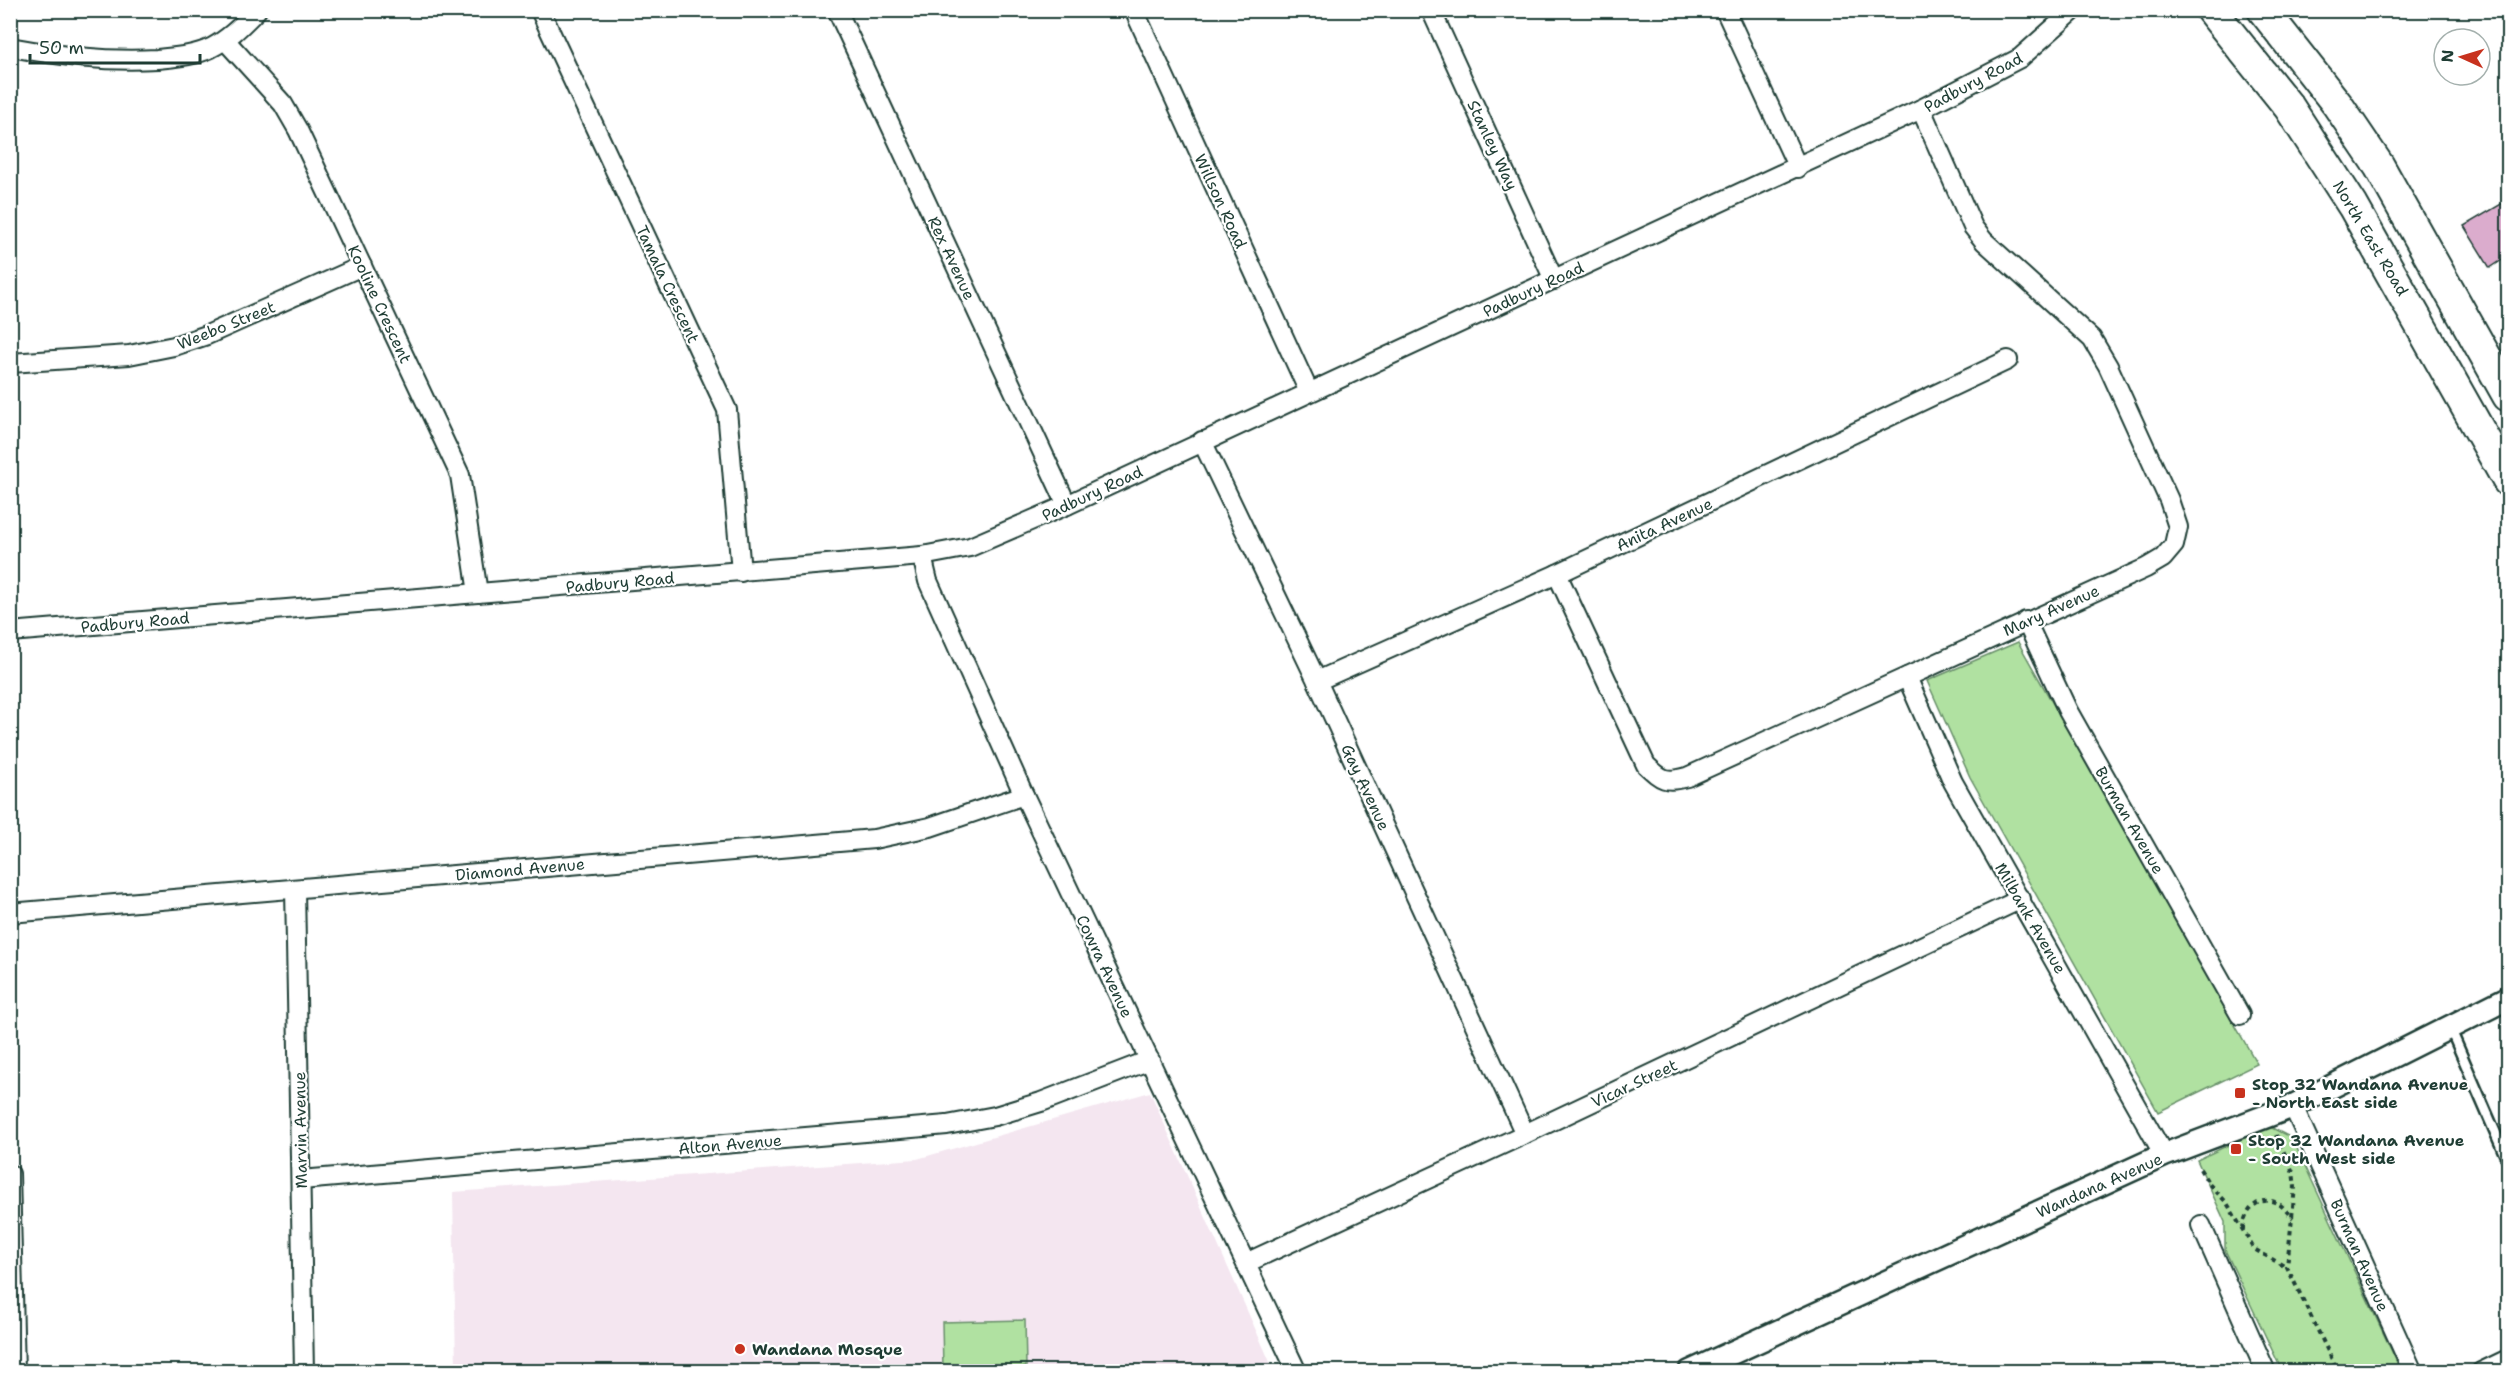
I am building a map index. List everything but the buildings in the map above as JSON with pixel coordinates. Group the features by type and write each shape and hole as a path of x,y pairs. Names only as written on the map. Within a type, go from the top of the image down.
{"highway":[{"name":"North East Road","path":"2211,10 2289,107 2353,206 2409,301 2508,481"},
{"path":"2262,10 2337,104 2379,166 2507,391 2468,410"}],"street":[{"path":"10,47 69,58 130,60 189,56 225,40 257,10"},
{"name":"Tamala Crescent","path":"540,10 727,410 741,572"},
{"name":"Rex Avenue","path":"837,10 1067,505"},
{"name":"Willson Road","path":"1134,10 1309,392"},
{"name":"Stanley Way","path":"1431,10 1554,280"},
{"path":"1725,10 1798,168"},
{"name":"Padbury Road","path":"10,632 922,556 970,547 1067,505 1921,110 2020,58 2074,10"},
{"name":"Kooline Crescent","path":"225,40 284,104 460,475 478,593"},
{"name":"Mary Avenue","path":"1557,574 1646,765 1659,777 1671,781 1687,777 2163,558 2174,545 2178,527 2169,500 2108,366 2092,339 1984,241 1973,227 1921,110"},
{"name":"Weebo Street","path":"10,363 129,355 174,346 207,335 362,266"},
{"name":"Anita Avenue","path":"1317,681 1557,574 2008,360"},
{"name":"Gay Avenue","path":"1202,441 1317,681 1525,1134"},
{"name":"Cowra Avenue","path":"922,556 928,581 1024,795 1297,1371"},
{"name":"Burman Avenue","path":"2026,621 2073,719 2240,1015"},
{"name":"Milbank Avenue","path":"1906,677 1953,782 2164,1155"},
{"name":"Diamond Avenue","path":"10,913 874,838 930,827 1024,795"},
{"name":"Marvin Avenue","path":"295,889 304,1371"},
{"name":"Vicar Street","path":"1246,1263 1525,1134 2021,899"},
{"name":"Wandana Avenue","path":"1690,1371 2164,1155 2293,1106 2508,998"},
{"name":"Alton Avenue","path":"301,1180 946,1125 995,1116 1041,1102 1150,1060"},
{"name":"Burman Avenue","path":"2293,1106 2413,1371"},
{"path":"10,1174 15,1371"},
{"path":"2200,1225 2266,1371"},
{"path":"2486,1370 2508,1359"}],"lane":[{"path":"2450,1028 2508,1162"}],"path":[{"path":"2276,1135 2293,1172 2295,1187 2287,1267 2338,1371"},
{"path":"2200,1169 2227,1203 2254,1249 2287,1267"},
{"path":"2242,1230 2248,1211 2253,1205 2261,1202 2279,1204 2293,1219"}],"shaded area":[{"path":"1150,1092 1274,1371 456,1371 453,1192 917,1159"}],"green space":[{"path":"2018,642 2257,1064 2158,1112 1970,777 1927,681"},
{"path":"2268,1126 2292,1138 2401,1371 2282,1371 2225,1250 2225,1222 2197,1160"},
{"path":"1025,1320 1026,1367 943,1369 942,1322"}],"place":[{"name":"Stop 32 Wandana Avenue - North East side","path":"2240,1093"},
{"name":"Stop 32 Wandana Avenue - South West side","path":"2236,1149"},
{"name":"Wandana Mosque","path":"740,1349"}]}
